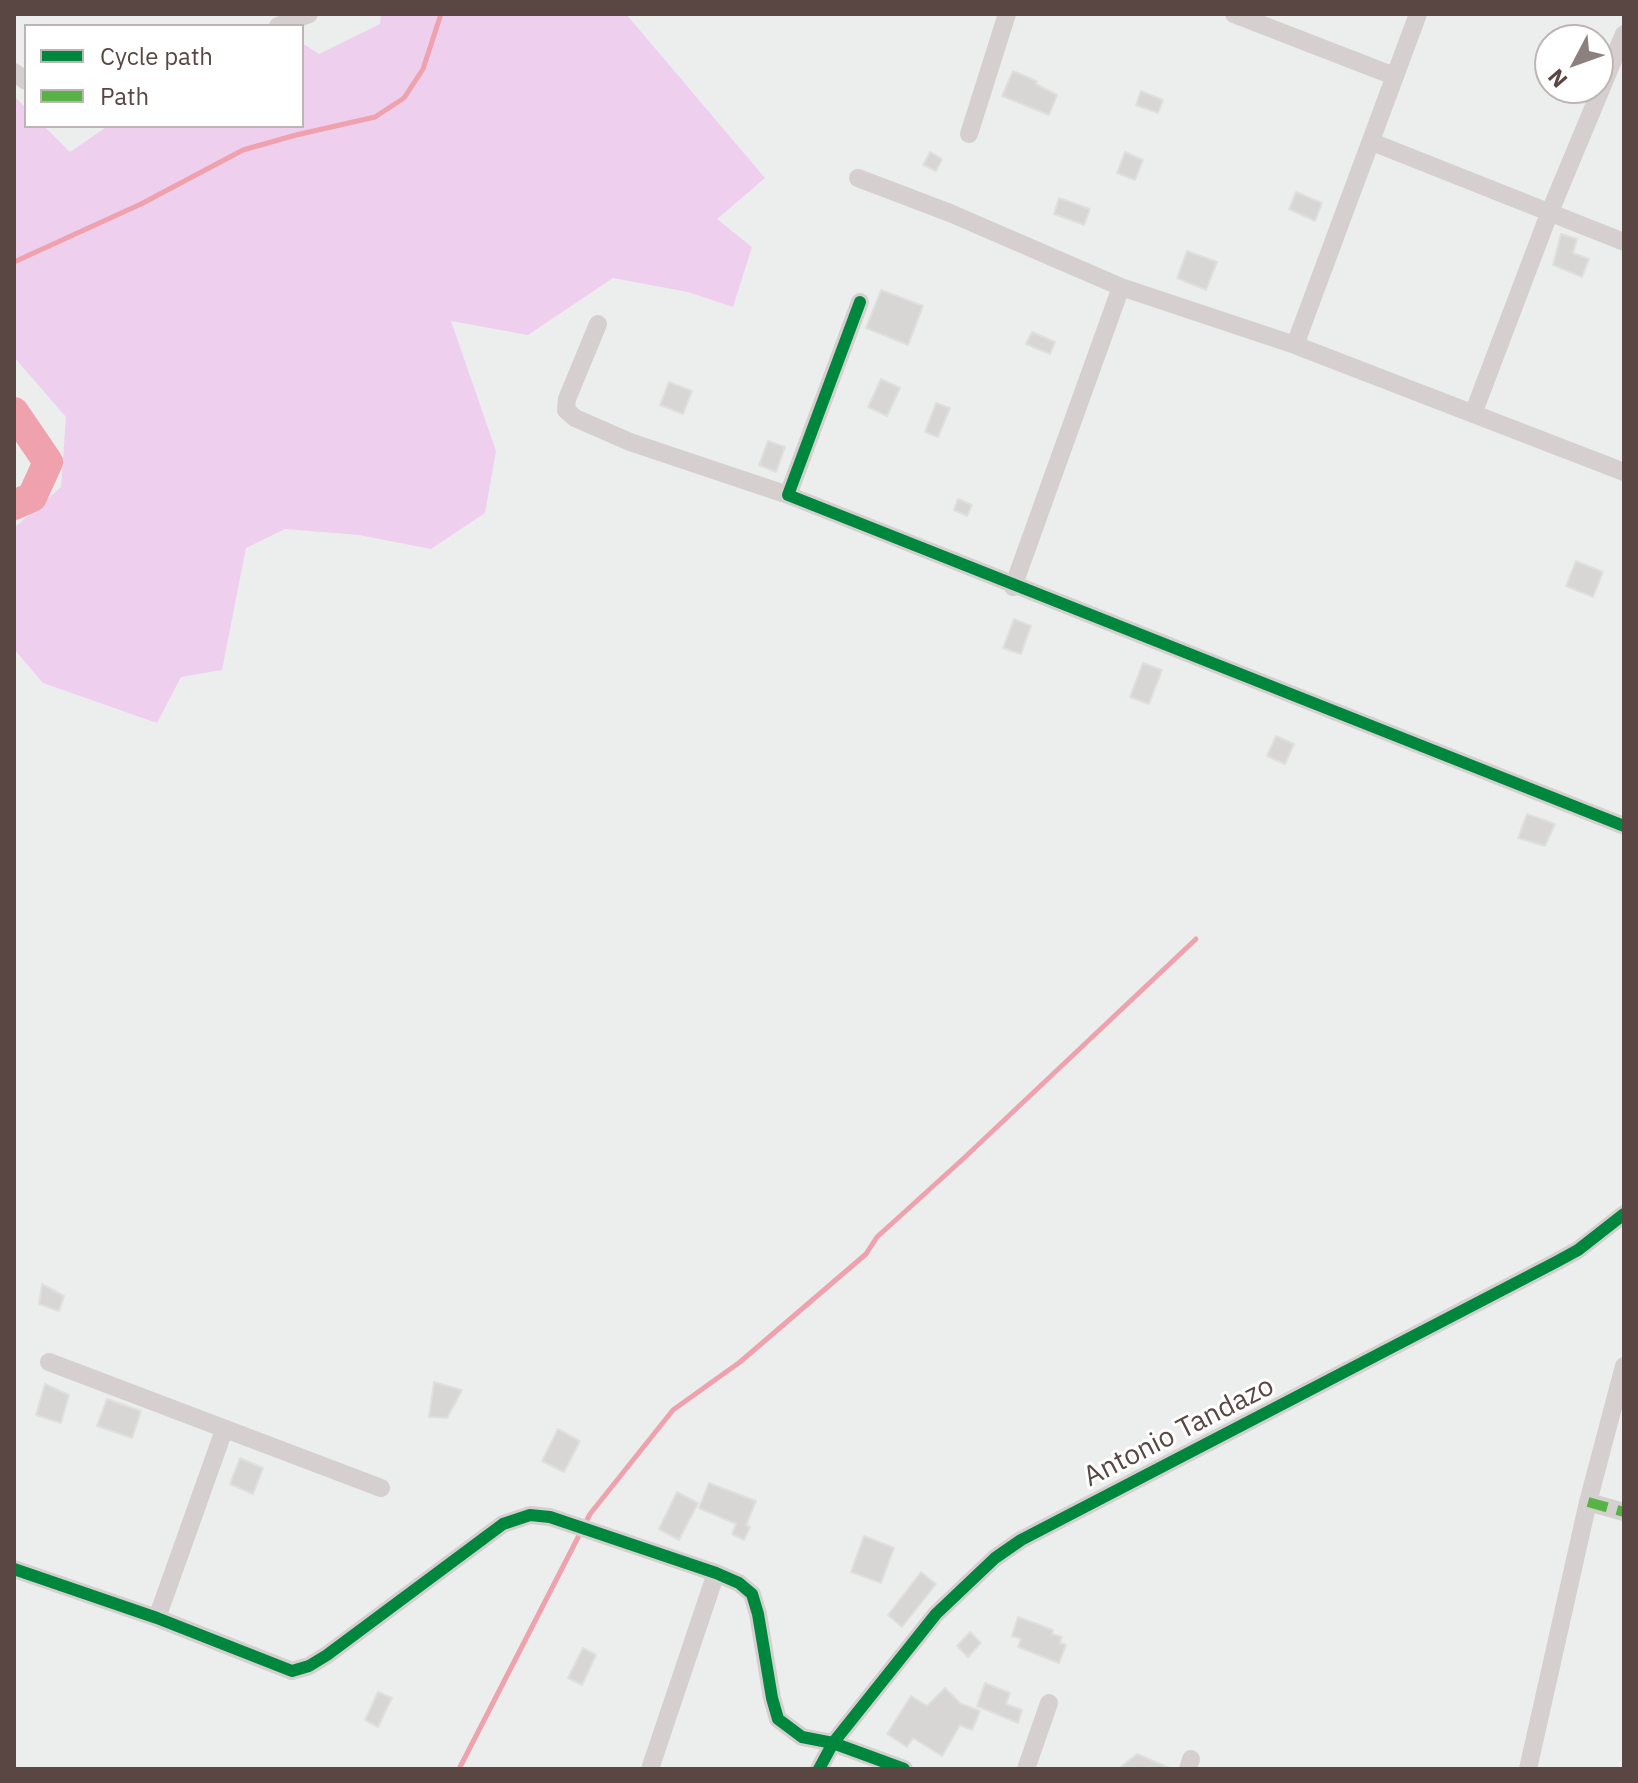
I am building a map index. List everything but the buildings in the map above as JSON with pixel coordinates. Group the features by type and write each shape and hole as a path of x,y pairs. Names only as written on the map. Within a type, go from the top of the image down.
{"street":[{"path":"283,24 309,14"},
{"path":"969,134 1007,14"},
{"path":"1234,14 1394,76"},
{"path":"1295,345 1418,14"},
{"path":"1473,414 1549,214 1624,34"},
{"path":"1372,142 1624,242"},
{"path":"858,178 950,213 1121,287 1295,345 1624,472"},
{"path":"1013,587 1121,287"},
{"path":"788,495 860,302"},
{"path":"598,324 567,399 566,410 575,418 630,442 788,495 1013,587 1624,826"},
{"name":"Antonio Tandazo","path":"819,1769 833,1743 936,1614 969,1580 1021,1540 1556,1262 1578,1250 1624,1214"},
{"path":"49,1362 381,1488"},
{"path":"1528,1769 1588,1502 1624,1366"},
{"path":"157,1618 224,1430"},
{"path":"1588,1502 1624,1512"},
{"path":"14,1569 157,1618 292,1671 309,1666 503,1524 530,1515 550,1517 739,1583 752,1594 758,1614 778,1719 802,1737 833,1743 904,1769"},
{"path":"650,1769 716,1573"},
{"path":"1026,1769 1049,1703"}],"shaded area":[{"path":"381,14 626,14 765,178 717,219 752,247 733,307 688,292 613,278 528,335 451,321 496,451 485,513 431,549 359,535 285,529 246,548 222,670 181,677 157,723 43,683 14,649 14,528 61,487 66,417 14,357 14,96 24,106 24,128 46,128 70,152 105,128 304,128 304,44 319,54 380,24"}],"waterway":[{"path":"14,262 141,204 243,150 375,117 404,98 423,69 441,14"},
{"path":"14,412 48,462 32,497 14,505"},
{"path":"459,1769 590,1514 673,1410 740,1362 866,1254 877,1237 1196,939"}],"marked path":[{"path":"1588,1502 1624,1512"}],"cycle path":[{"path":"860,302 788,495 1624,826"},
{"path":"819,1769 833,1743 936,1614 995,1558 1021,1540 1556,1262 1578,1250 1624,1214"},
{"path":"14,1569 157,1618 292,1671 309,1666 327,1655 503,1524 530,1515 550,1517 739,1583 752,1594 758,1614 778,1719 802,1737 833,1743 904,1769"}]}
